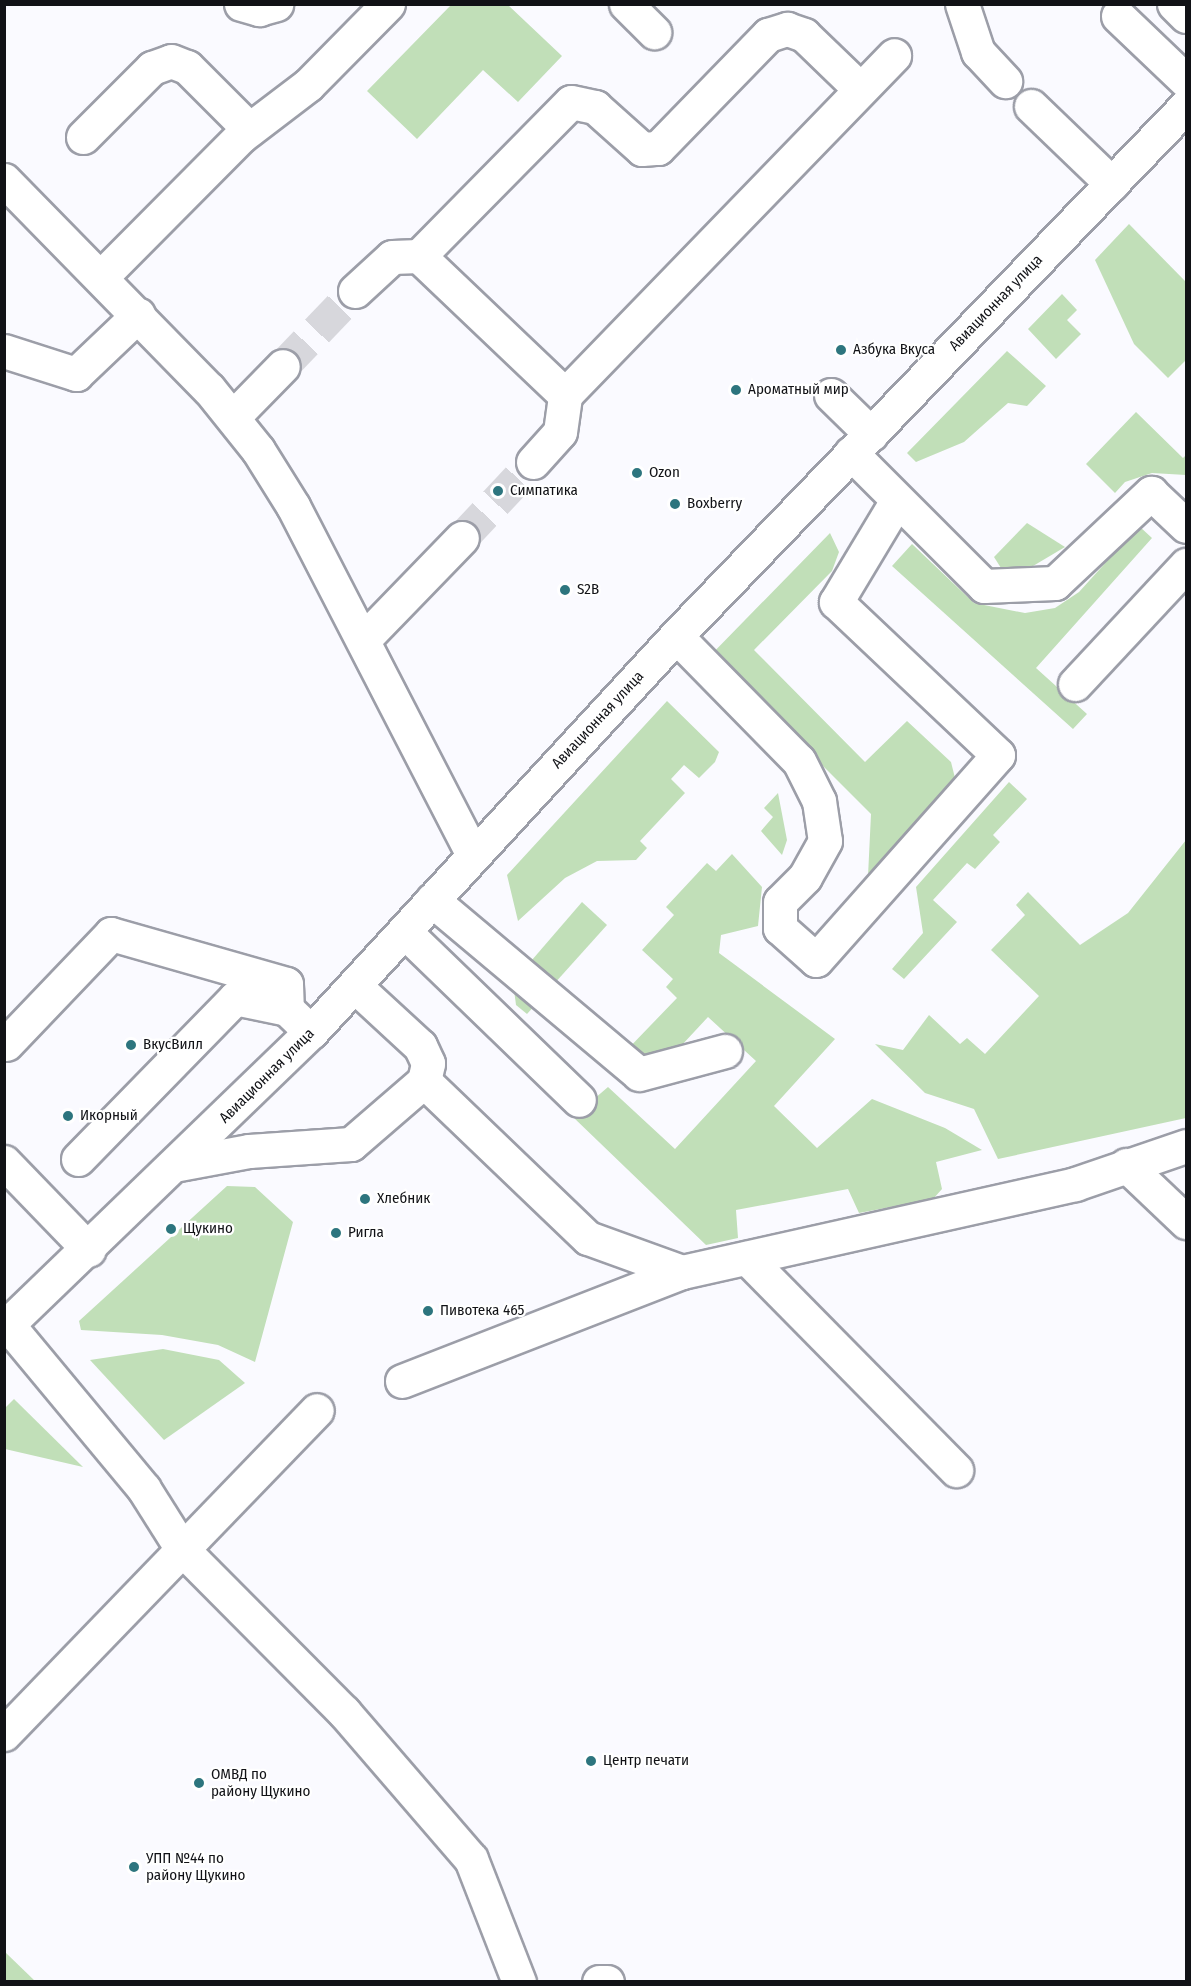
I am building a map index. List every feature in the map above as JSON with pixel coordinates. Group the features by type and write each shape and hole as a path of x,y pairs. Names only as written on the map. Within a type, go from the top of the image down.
{"street":[{"path":"242,4 276,4"},
{"path":"101,277 249,129 308,85 388,4"},
{"path":"626,4 654,32"},
{"path":"962,4 978,52 1005,81"},
{"path":"1174,4 1186,16"},
{"path":"1118,16 1186,81"},
{"path":"355,291 392,257 419,256 570,102 595,107 642,149 658,148 768,36 787,29 804,35 860,89"},
{"path":"533,462 560,432 565,395 894,55"},
{"path":"83,137 152,68 171,61 187,67 249,129"},
{"path":"1031,106 1112,183"},
{"name":"Авиационная улица","path":"6,1327 179,1164 311,1032 676,636 1112,183 1183,118"},
{"path":"4,180 138,315 234,417 293,506 473,854"},
{"path":"419,256 565,395"},
{"path":"4,351 76,374 138,315"},
{"path":"234,417 283,366"},
{"path":"831,395 896,502 984,586 1055,583 1151,493 1186,526"},
{"path":"676,636 799,761 819,801 825,841 805,877 780,902 780,928 816,960 998,755 836,602 896,502"},
{"path":"363,640 462,538"},
{"path":"1075,684 1186,565"},
{"path":"432,900 639,1074 725,1052"},
{"path":"404,931 579,1100"},
{"path":"6,1044 111,934 286,984 287,1009"},
{"path":"179,1164 249,1150 351,1144 424,1081 428,1063 420,1046 355,986"},
{"path":"78,1159 235,998 287,1009 311,1032"},
{"path":"424,1081 588,1238 682,1272"},
{"path":"402,1381 682,1272 1075,1184 1186,1146"},
{"path":"4,1162 89,1250"},
{"path":"1126,1165 1186,1222"},
{"path":"747,1258 956,1470"},
{"path":"6,1327 144,1489 182,1549 344,1712 471,1859 519,1982"},
{"path":"4,1734 317,1410"},
{"path":"599,1982 607,1982"}],"green space":[{"path":"451,5 508,5 562,56 518,102 483,70 417,139 367,91"},
{"path":"1129,224 1186,282 1186,360 1168,378 1134,344 1095,260"},
{"path":"1062,294 1077,310 1067,320 1081,334 1056,359 1028,329"},
{"path":"1007,351 1046,386 1027,406 1008,403 964,442 916,462 907,453"},
{"path":"1136,412 1183,458 1186,455 1186,475 1152,473 1125,482 1115,493 1086,464"},
{"path":"1027,523 1065,547 1028,569 1001,568 994,557"},
{"path":"1139,526 1152,538 1036,668 1087,714 1073,729 892,566 912,544 974,603 1025,613 1055,608 1079,592"},
{"path":"830,533 839,552 832,571 754,650 865,762 907,721 951,762 955,778 868,876 871,814 731,674 705,661"},
{"path":"667,701 719,752 715,762 699,778 684,765 671,779 685,793 640,841 647,848 636,860 597,861 565,878 518,921 507,875"},
{"path":"1009,782 1027,799 993,835 1000,842 975,869 967,863 933,900 957,922 904,979 892,969 923,933 916,887"},
{"path":"778,793 787,840 782,855 761,831 773,817 764,808"},
{"path":"1186,840 1186,1118 998,1159 974,1109 925,1093 875,1044 903,1050 929,1015 960,1044 967,1038 985,1054 1039,996 991,950 1025,915 1016,905 1028,892 1080,945 1128,913"},
{"path":"732,854 762,887 758,926 721,935 719,953 835,1039 774,1106 817,1148 872,1099 945,1128 982,1150 936,1162 942,1189 933,1199 859,1213 848,1189 736,1210 738,1238 706,1245 573,1117 608,1087 675,1149 756,1061 708,1017 654,1075 623,1054 677,998 666,987 673,979 642,950 674,915 666,907 707,863 716,871"},
{"path":"582,902 607,925 527,1014 516,1005 513,982"},
{"path":"227,1186 255,1187 293,1222 255,1362 218,1345 162,1335 81,1330 79,1321"},
{"path":"163,1349 219,1360 245,1383 164,1440 90,1360"},
{"path":"14,1399 83,1467 5,1449 5,1408"},
{"path":"5,1952 35,1981 5,1981"}],"tunnel":[{"path":"283,366 355,291"},
{"path":"462,538 533,462"}],"place":[{"name":"Азбука Вкуса","path":"841,350"},
{"name":"Ароматный мир","path":"736,390"},
{"name":"Ozon","path":"637,473"},
{"name":"Симпатика","path":"498,491"},
{"name":"Boxberry","path":"675,504"},
{"name":"S2B","path":"565,590"},
{"name":"ВкусВилл","path":"131,1045"},
{"name":"Икорный","path":"68,1116"},
{"name":"Хлебник","path":"365,1199"},
{"name":"Щукино","path":"171,1229"},
{"name":"Ригла","path":"336,1233"},
{"name":"Пивотека 465","path":"428,1311"},
{"name":"Центр печати","path":"591,1761"},
{"name":"ОМВД по району Щукино","path":"199,1783"},
{"name":"УПП №44 по району Щукино","path":"134,1867"}]}
